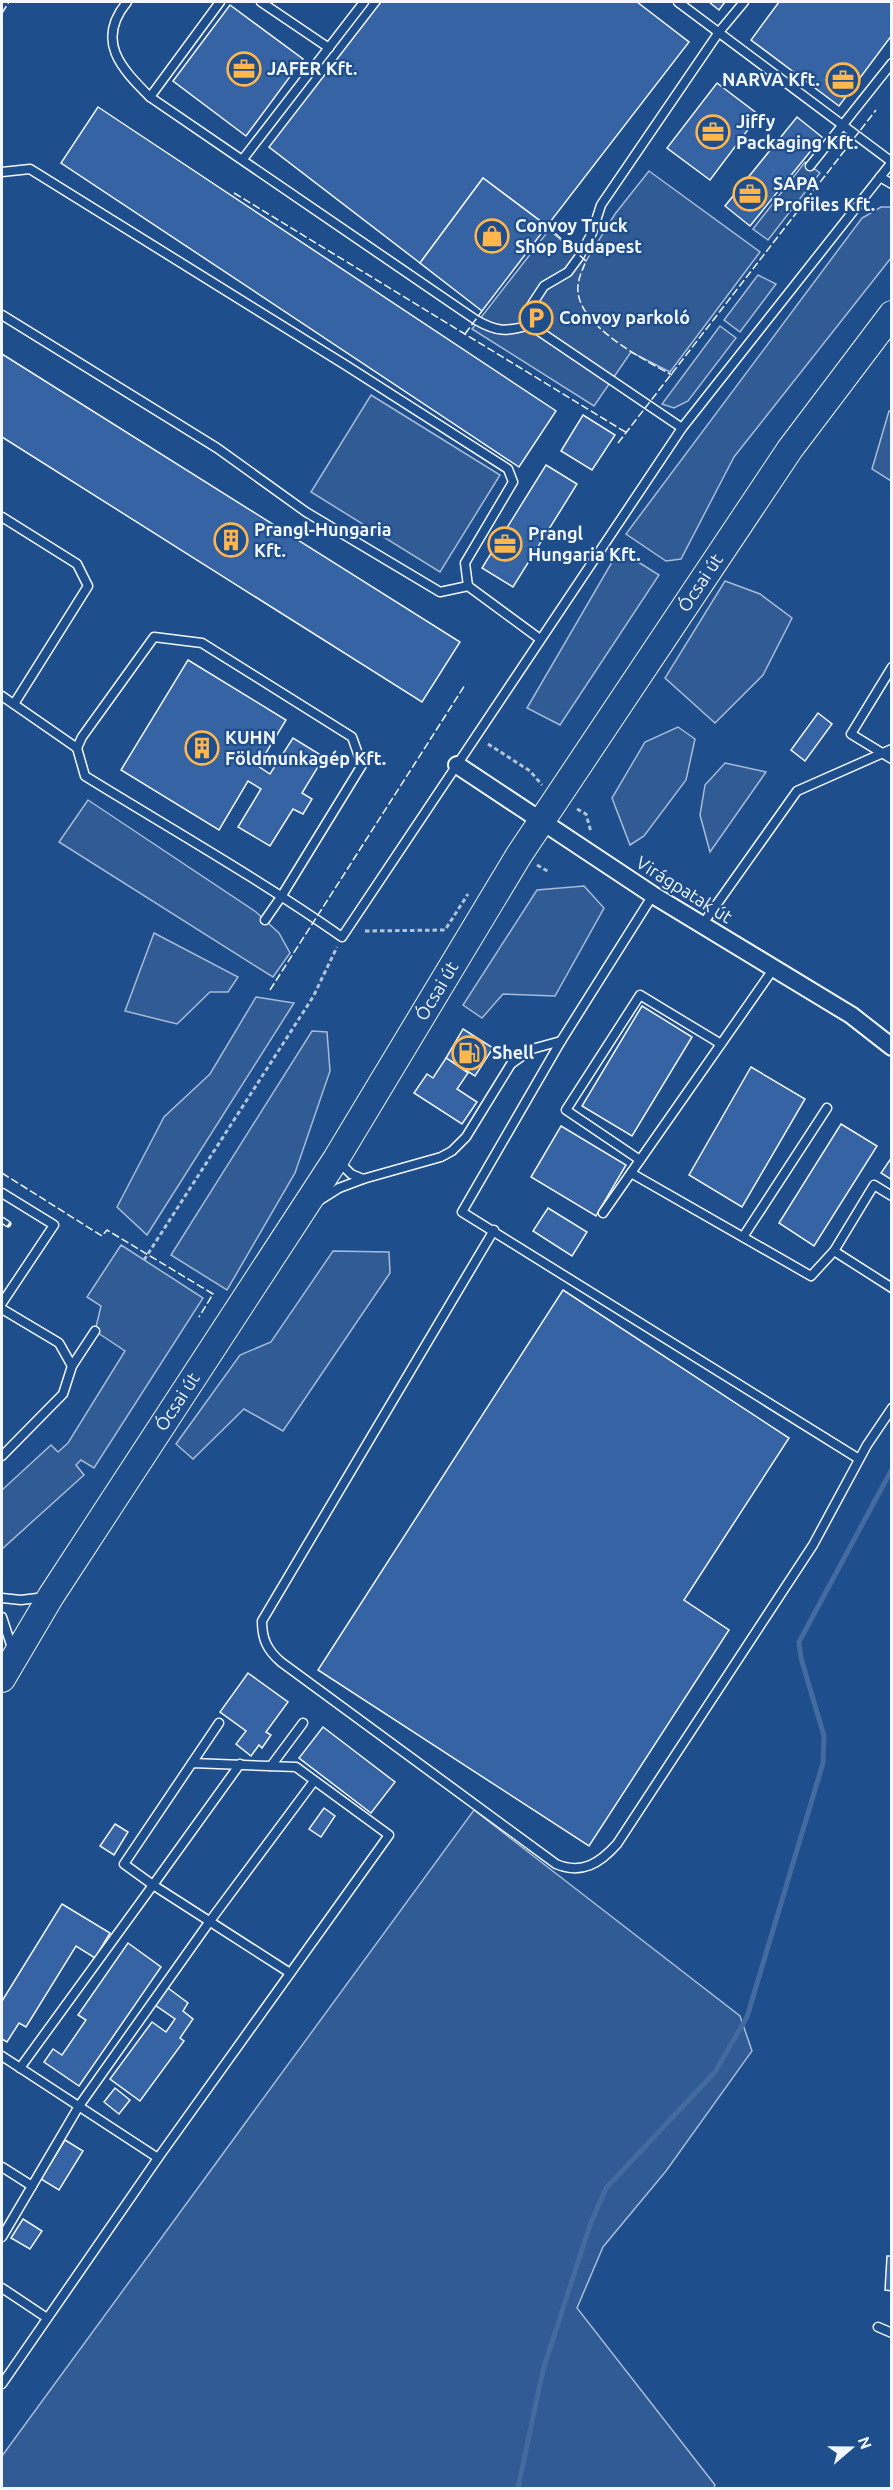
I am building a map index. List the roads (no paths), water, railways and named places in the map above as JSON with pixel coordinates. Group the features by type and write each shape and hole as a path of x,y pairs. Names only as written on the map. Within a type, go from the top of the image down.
{"main road":[{"name":"Ócsai út","path":"2,1679 51,1596 336,1159 519,855 790,449 891,314"}],"street":[{"name":"Virágpatak út","path":"457,765 653,895 851,1015 891,1047"}],"lane":[{"path":"127,2 117,14 111,38 123,69 150,97 490,328 505,331 530,325"},
{"path":"150,97 220,2"},
{"path":"261,2 329,48"},
{"path":"243,159 364,2"},
{"path":"2,696 77,748 85,776 342,937 682,428 891,162 678,2"},
{"path":"682,428 530,325 527,312 544,286 568,272 592,233 601,205 719,32 744,2"},
{"path":"810,166 891,63"},
{"path":"2,172 30,169 508,469 513,482 465,563 468,586 540,639"},
{"path":"880,177 891,184"},
{"path":"2,315 217,448 306,512 431,586 440,591 468,586"},
{"path":"2,518 77,564 88,586 14,704"},
{"path":"77,748 82,737 154,637 202,643 352,737 362,765 265,920"},
{"path":"891,667 851,734 891,759"},
{"path":"702,925 797,791 891,749"},
{"path":"653,895 561,1041 462,1212 859,1459"},
{"path":"603,1213 774,968"},
{"path":"640,1160 566,1110 640,995 721,1044"},
{"path":"267,1266 322,1198 339,1188 363,1179 429,1161 452,1151 466,1137 511,1064 532,1049 561,1041"},
{"path":"743,1237 826,1108"},
{"path":"336,1159 351,1174 363,1179"},
{"path":"631,1173 811,1276 834,1251 874,1185 891,1196"},
{"path":"2,1193 54,1226 2,1303"},
{"path":"494,1230 262,1621 262,1632 265,1644 281,1662 556,1864 567,1869 591,1867 605,1858 617,1844 813,1545 859,1459 891,1408"},
{"path":"834,1251 891,1288"},
{"path":"2,1309 59,1343 72,1366"},
{"path":"2,1456 63,1394 72,1366 95,1331"},
{"path":"2,1598 21,1600 51,1596"},
{"path":"2,1617 14,1657"},
{"path":"219,1723 124,1864 290,1973"},
{"path":"271,1766 303,1723"},
{"path":"2,2384 158,2158 389,1836 296,1767 192,1764"},
{"path":"20,2067 240,1764"},
{"path":"2,2237 80,2106 210,1921 314,1781"},
{"path":"2,2056 158,2158"},
{"path":"2,2167 32,2186"},
{"path":"2,2288 47,2318"},
{"path":"878,2327 891,2333"}],"waterway":[{"path":"518,2488 543,2370 590,2225 606,2188 715,2072 747,2017 823,1763 824,1736 801,1658 799,1642 892,1469"}],"railway":[{"path":"2,1220 8,1224"}],"place":[{"name":"JAFER Kft.","path":"244,69"},
{"name":"NARVA Kft.","path":"843,80"},
{"name":"Jiffy Packaging Kft.","path":"713,132"},
{"name":"SAPA Profiles Kft.","path":"750,194"},
{"name":"Convoy Truck Shop Budapest","path":"492,236"},
{"name":"Convoy parkoló","path":"536,318"},
{"name":"Prangl-Hungaria Kft.","path":"231,540"},
{"name":"Prangl Hungaria Kft.","path":"505,544"},
{"name":"KUHN Földmunkagép Kft.","path":"202,748"},
{"name":"Shell","path":"469,1053"}]}
